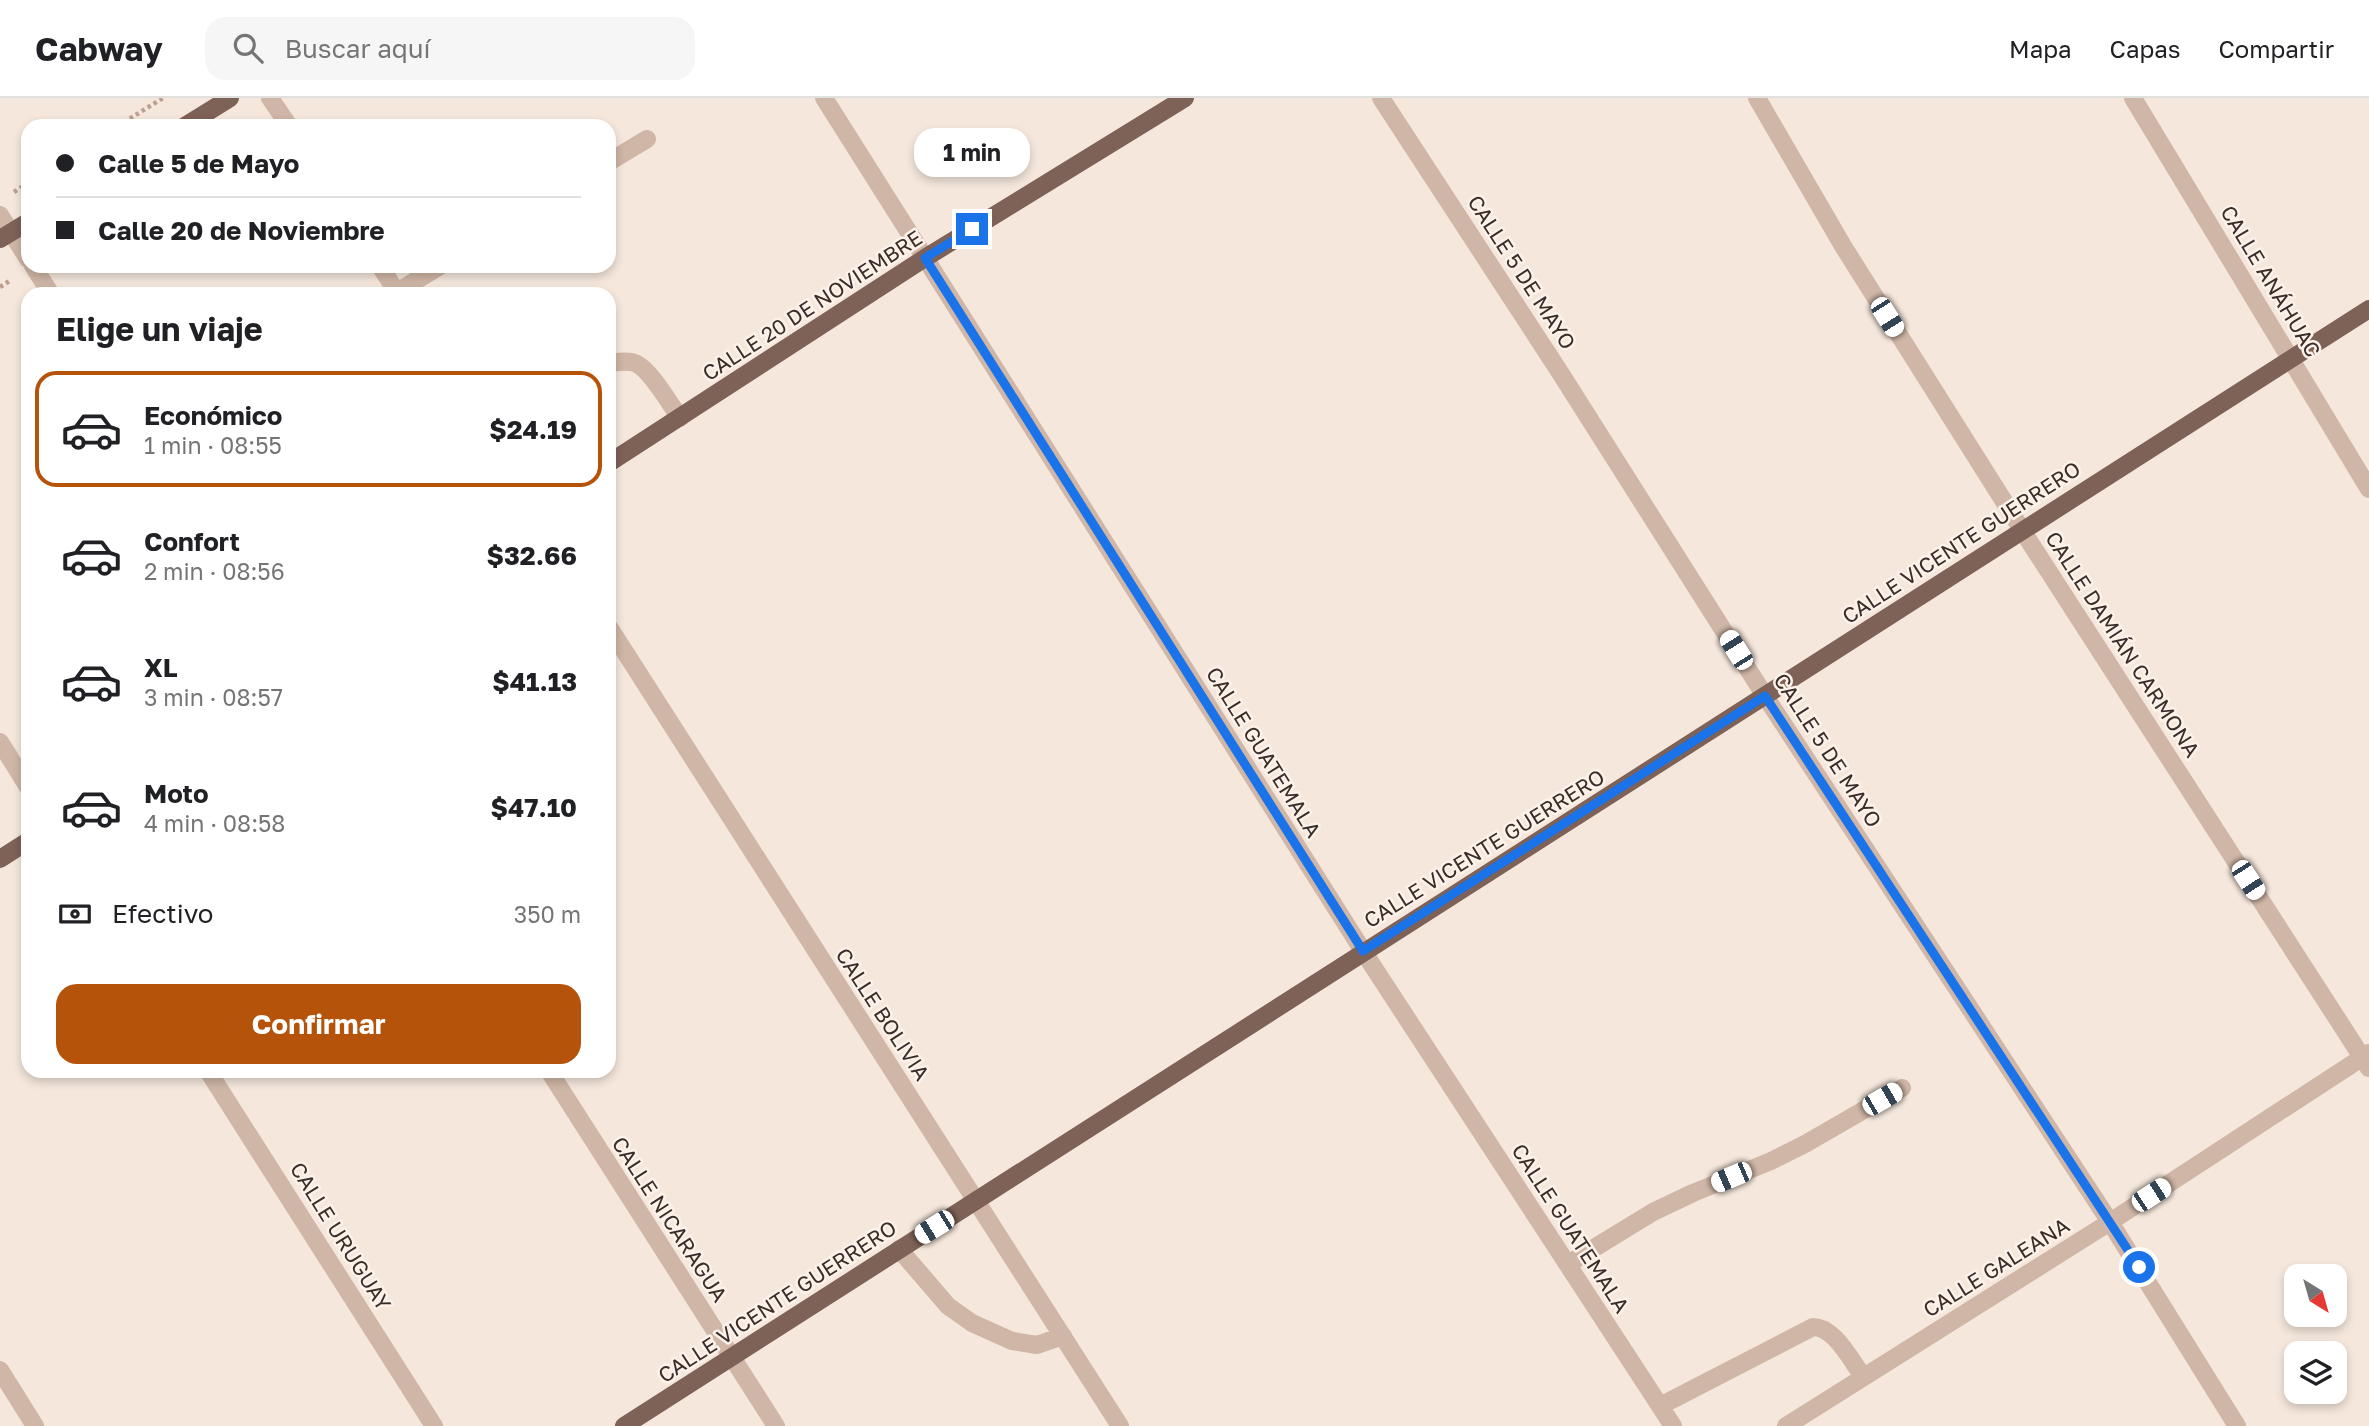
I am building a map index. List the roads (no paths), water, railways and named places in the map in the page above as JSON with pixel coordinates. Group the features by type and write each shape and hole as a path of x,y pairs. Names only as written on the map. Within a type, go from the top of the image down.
{"main road":[{"path":"196,119 230,98"},
{"name":"CALLE 20 DE NOVIEMBRE","path":"616,459 925,258 1185,98"},
{"path":"5,236 21,226"},
{"name":"CALLE VICENTE GUERRERO","path":"624,1426 2369,309"},
{"path":"0,859 21,846"}],"street":[{"path":"270,98 284,119"},
{"name":"CALLE GUATEMALA","path":"824,98 1363,951 1673,1426"},
{"name":"CALLE 5 DE MAYO","path":"1381,98 1561,374 1765,696 2110,1222 2237,1426"},
{"name":"CALLE DAMIÁN CARMONA","path":"1757,98 1843,246 2022,530 2367,1060"},
{"name":"CALLE ANÁHUAC","path":"2133,98 2369,489"},
{"path":"616,158 647,139"},
{"path":"0,215 5,236 21,252"},
{"path":"407,287 429,273"},
{"path":"616,362 628,361 638,364 680,418"},
{"name":"CALLE BOLIVIA","path":"616,638 1120,1426"},
{"path":"0,742 21,776"},
{"name":"CALLE GALEANA","path":"1786,1426 2367,1060"},
{"name":"CALLE URUGUAY","path":"212,1078 434,1426"},
{"name":"CALLE NICARAGUA","path":"553,1078 776,1426"},
{"path":"1568,1264 1653,1212 1771,1161 1902,1088"},
{"path":"899,1249 948,1306 972,1323 1012,1341 1037,1345 1062,1336"},
{"path":"1660,1406 1813,1327 1819,1327 1834,1338 1863,1377"},
{"path":"0,1370 35,1426"}]}
